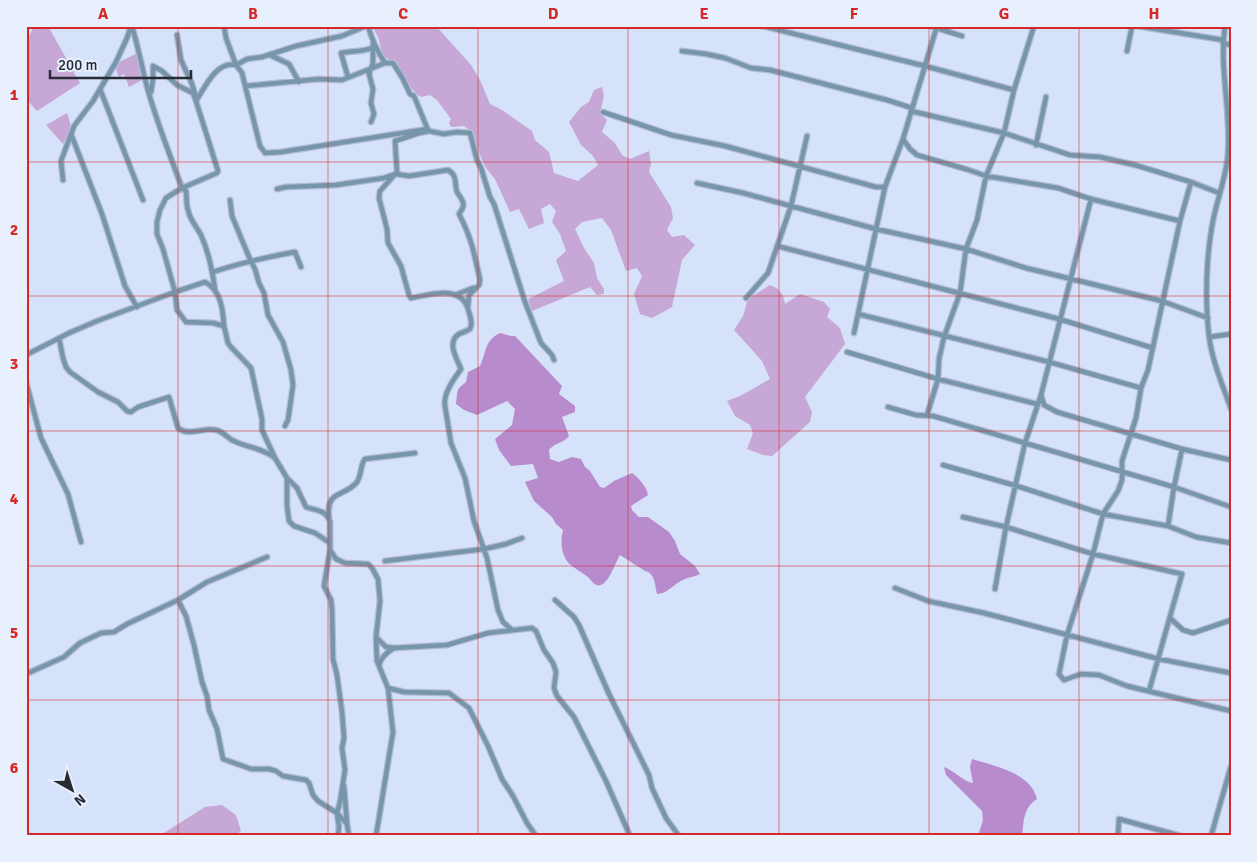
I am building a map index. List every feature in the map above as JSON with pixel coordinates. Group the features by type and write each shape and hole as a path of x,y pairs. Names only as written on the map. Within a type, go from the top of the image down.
{"street":[{"path":"63,180 61,161 74,126 100,89 132,26"},
{"path":"132,26 150,96 182,188 186,191 191,220 201,236 211,260 216,291 223,310 228,342 251,368 262,419 262,430 275,458 297,488 306,507 318,509 325,513 330,521"},
{"path":"224,26 226,38 246,86 260,146 265,153 428,130 444,134 470,133 477,160 494,204 525,302 541,343 554,360"},
{"path":"196,101 212,74 230,64 236,65 248,59 342,36 367,26 372,45 373,63 369,74 373,89 371,103 374,114 371,122"},
{"path":"762,26 1014,90"},
{"path":"930,26 962,36"},
{"path":"927,415 938,379 939,358 944,337 960,293 966,249 977,220 986,176 1004,133 1014,90 1034,26"},
{"path":"1127,51 1132,26"},
{"path":"1136,26 1223,41 1231,45"},
{"path":"1225,26 1223,41 1224,85 1229,134 1228,175 1219,193 1209,249 1208,318 1209,337 1215,362 1231,409"},
{"path":"854,333 885,187 903,139 937,27"},
{"path":"177,35 181,60 192,84 196,101"},
{"path":"372,45 385,63"},
{"path":"348,77 341,53 356,50 364,51 372,45"},
{"path":"682,51 726,58 750,68 770,70 887,100 912,110 1004,133 1036,146 1070,156 1100,157 1135,165 1191,182 1219,193"},
{"path":"270,55 289,64 299,82"},
{"path":"246,86 319,79 342,80 385,63 393,63 410,94 414,96 428,130"},
{"path":"150,96 153,66 162,71 177,85 193,93 196,101 218,171 182,188 166,198 160,210 157,234 175,292 177,310 186,322 193,324 213,323 224,326"},
{"path":"100,89 142,200"},
{"path":"1036,146 1046,97"},
{"path":"603,112 671,135 725,146 800,168 876,187 885,187"},
{"path":"428,130 394,141 398,169 396,174 380,190 379,198 387,229 388,243 401,266 411,298 446,293 455,295 468,306"},
{"path":"71,134 102,214 125,286 136,307"},
{"path":"746,298 768,273 791,206 806,136"},
{"path":"903,139 910,150 917,155 986,176 1058,188 1090,199 1180,221"},
{"path":"277,189 384,178 396,174 409,176 448,170 452,172 457,180 456,190 463,203 463,208 459,214 473,246 480,280 479,285 469,295 468,306 472,326 466,332 459,334 453,341 454,353 460,369 444,400 451,443 464,478 500,616 506,626 512,630"},
{"path":"1191,182 1180,221 1148,370 1141,388 1136,418 1122,461 1123,472 1118,491 1103,514 1093,554 1067,635 1060,674 1062,679 1067,680 1082,674 1099,675 1127,686 1231,710"},
{"path":"697,183 966,249 1026,268 1162,302 1208,318"},
{"path":"995,589 1006,527 1025,443 1041,395 1090,199"},
{"path":"230,200 232,216 264,293 268,315 283,342 292,375 292,401 285,426"},
{"path":"777,246 1059,319 1153,348"},
{"path":"213,272 271,255 295,252 301,266"},
{"path":"26,355 97,321 204,282 211,285 216,291"},
{"path":"455,295 476,288"},
{"path":"858,314 1049,362 1141,388"},
{"path":"1209,337 1231,334"},
{"path":"59,338 63,358 70,372 98,392 118,402 127,411 131,412 138,407 169,398 180,430 193,432 216,430 233,441 265,450 275,458"},
{"path":"847,352 938,379 1037,404"},
{"path":"26,382 41,438 68,494 81,542"},
{"path":"1041,395 1044,405 1050,409 1182,449 1231,460"},
{"path":"888,407 927,415 1025,443 1174,487 1231,507"},
{"path":"1168,526 1182,449"},
{"path":"338,836 337,813 345,770 342,748 344,738 343,720 333,660 331,600 324,586 330,550 328,507 330,502 356,483 365,459 415,453"},
{"path":"943,465 1103,514 1168,526 1196,537 1231,544"},
{"path":"288,478 287,506 290,521 294,526 316,533 330,543"},
{"path":"963,516 1006,527 1093,554 1182,574 1149,691"},
{"path":"385,561 484,549 522,538"},
{"path":"330,550 339,561 368,564 378,579 380,601 376,637 377,661 388,688 393,732 376,836"},
{"path":"26,674 64,657 80,643 101,633 114,632 178,600 207,582 267,557"},
{"path":"895,588 928,601 984,613 1159,659 1231,673"},
{"path":"178,600 186,616 207,696 208,710 217,729 223,759 250,769 269,769 283,776 306,780 310,783 313,795 318,801 337,813 347,824"},
{"path":"555,600 574,617 579,625 609,694 649,775 652,788 666,818 678,836"},
{"path":"1170,618 1183,630 1193,633 1231,620"},
{"path":"376,637 386,647 394,648 447,644 488,633 512,630 532,628 536,631 556,672 554,688 557,696 574,717 606,781 630,836"},
{"path":"379,666 380,660 394,648"},
{"path":"388,688 404,692 449,693 469,708 502,779 536,836"},
{"path":"1210,836 1231,766"},
{"path":"344,780 348,836"},
{"path":"1118,836 1120,819 1181,836"}],"shaded area":[{"path":"34,26 48,26 80,83 37,111 26,99 26,43"},
{"path":"372,26 436,26 471,65 480,80 490,104 532,131 535,140 549,152 554,173 578,181 598,165 593,156 581,145 569,122 581,107 589,102 594,90 602,87 604,96 600,113 607,120 602,132 615,143 622,155 630,159 649,151 651,164 649,172 671,207 673,218 667,230 672,237 684,235 695,245 682,260 672,307 652,318 640,314 634,294 642,276 637,268 626,271 611,230 602,218 582,222 575,229 594,263 597,278 604,289 604,294 597,295 590,287 532,311 528,299 564,281 556,260 566,251 560,234 552,222 556,211 550,204 541,209 544,223 529,229 519,209 510,212 495,179 486,168 468,129 464,126 451,127 449,123 451,119 437,100 430,95 421,97 411,87 399,70 383,56 378,37"},
{"path":"139,52 144,79 129,87 124,74 119,77 114,65"},
{"path":"67,113 72,129 63,144 46,125"},
{"path":"770,285 780,292 785,304 800,294 824,302 830,309 827,317 840,328 845,344 805,397 812,412 810,422 772,456 747,449 753,433 750,425 735,416 727,401 770,379 762,361 734,330 743,316 748,299"},
{"path":"500,333 515,336 562,386 559,394 575,406 575,412 562,417 569,436 549,450 550,459 559,462 572,457 581,459 600,487 604,488 632,473 644,486 648,495 631,506 632,510 639,517 648,517 669,532 680,554 695,566 700,574 681,581 661,594 657,594 651,574 620,555 607,580 601,585 594,583 568,563 562,550 563,530 534,501 525,482 538,478 533,464 511,466 499,450 495,439 512,425 515,409 507,401 477,415 464,410 456,404 458,391 466,382 468,372 480,366 488,343"},
{"path":"972,759 1011,772 1028,783 1033,790 1037,799 1029,806 1024,820 1022,836 978,836 983,820 982,811 946,775 944,767 973,783 970,767"},
{"path":"222,805 236,815 241,831 235,836 159,836 205,807"}]}
